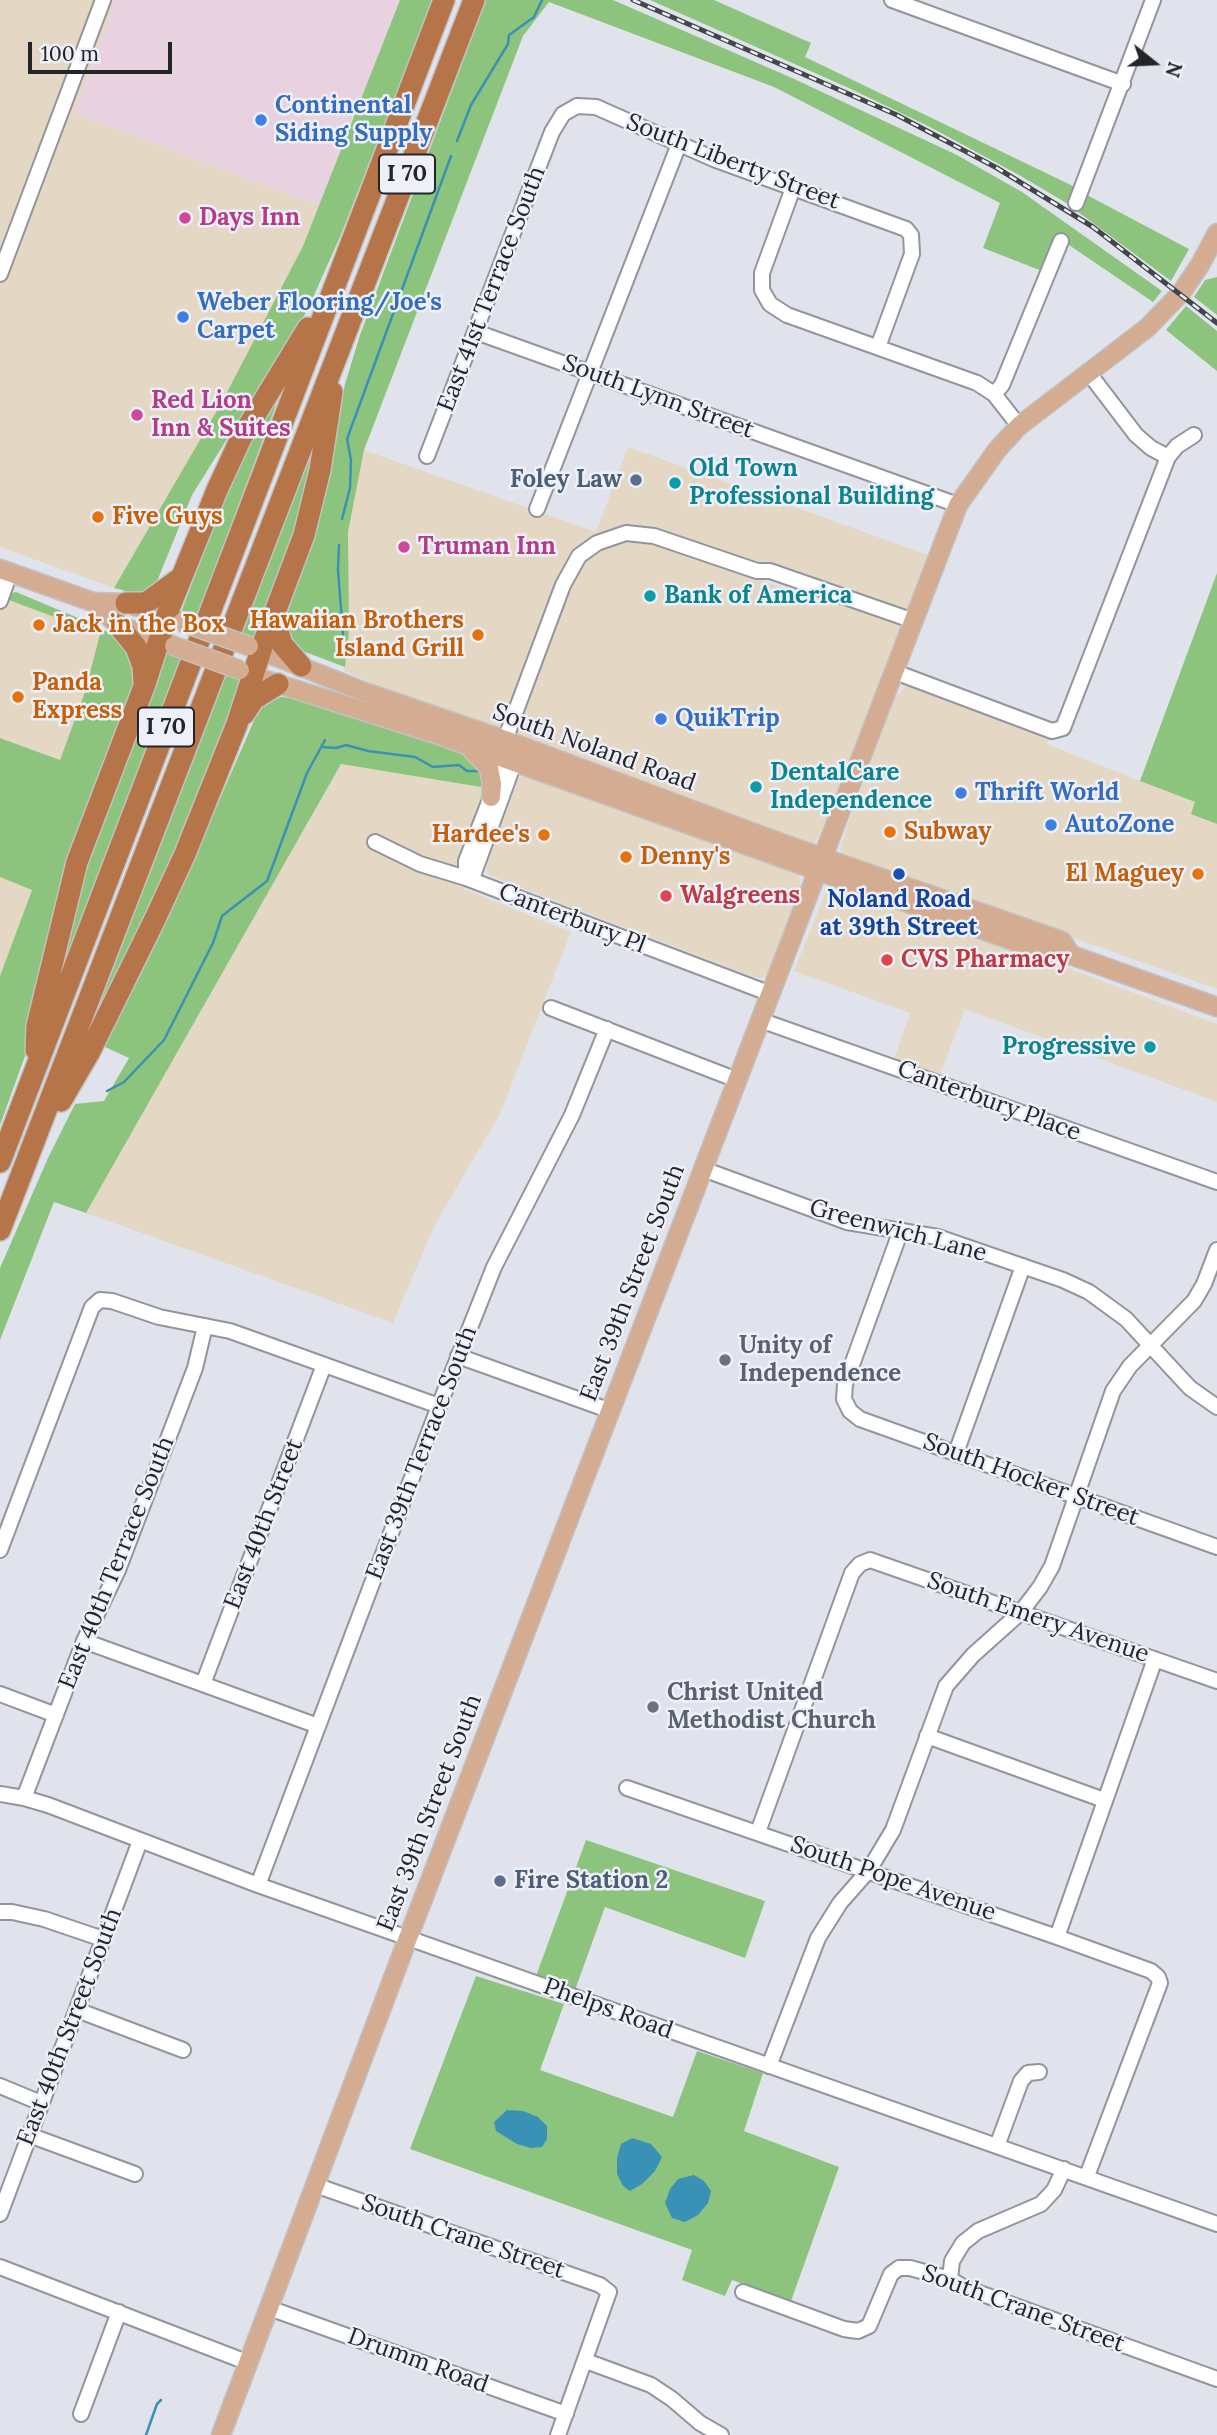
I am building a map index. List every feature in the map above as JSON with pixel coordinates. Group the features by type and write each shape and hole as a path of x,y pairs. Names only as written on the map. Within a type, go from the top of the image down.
{"highway":[{"name":"I 70","path":"0,1162 444,0"},
{"name":"I 70","path":"0,1230 474,0"},
{"path":"35,1072 37,1027 77,862 145,684 167,643 181,578 217,490 242,438 332,291"},
{"path":"27,1161 89,1053 154,921 185,854 237,724 247,673 255,649 274,618 313,505 339,349"},
{"path":"126,603 146,603 181,578"},
{"path":"274,618 279,639 286,651 301,666"},
{"path":"118,625 136,647 143,666 145,684"},
{"path":"237,724 254,699 278,684"}],"main road":[{"name":"East 39th Street South","path":"224,2434 408,1938 958,505 997,450 1019,426 1147,328 1181,293 1217,233"},
{"name":"South Noland Road","path":"5,571 93,602 126,603 174,619 301,666 671,820 820,863 942,907 1062,941 1071,955 1217,1007"},
{"name":"South Noland Road","path":"93,602 118,625 247,673 468,746 510,752"},
{"path":"468,746 489,768 491,797"}],"street":[{"path":"0,274 103,0"},
{"path":"892,0 1123,84"},
{"path":"1076,203 1153,0"},
{"name":"South Liberty Street","path":"557,122 570,109 591,105 679,144 902,226 911,235 912,254 878,347"},
{"name":"East 41st Terrace South","path":"427,456 557,122"},
{"path":"537,509 679,144"},
{"path":"793,188 760,282 764,294 777,310 977,383 994,394 1019,426"},
{"path":"994,394 1003,383 1061,241"},
{"name":"South Lynn Street","path":"476,332 958,505"},
{"path":"1088,372 1136,435 1151,448 1168,457"},
{"path":"895,672 1052,731 1063,728 1168,457 1177,446 1195,435"},
{"path":"466,878 474,873 478,862 566,577 579,556 597,543 626,533 654,537 757,571 770,571 914,621"},
{"path":"0,601 5,571"},
{"path":"466,878 466,861 510,752"},
{"name":"Canterbury Pl","path":"375,842 420,864 466,878 771,994"},
{"path":"551,1008 737,1080"},
{"name":"Canterbury Place","path":"760,1020 1217,1182"},
{"name":"East 39th Terrace South","path":"258,1885 494,1267 572,1115 607,1030"},
{"name":"Greenwich Lane","path":"703,1169 847,1222 938,1237 1089,1292 1126,1319 1190,1388 1217,1407"},
{"name":"South Hocker Street","path":"901,1230 845,1384 844,1399 848,1409 860,1419 1217,1547"},
{"path":"769,2066 818,1938 840,1903 869,1870 893,1830 946,1686 982,1646 1021,1612 1052,1566 1113,1391 1130,1366 1194,1301 1214,1270 1217,1250"},
{"path":"956,1453 1023,1266"},
{"path":"0,1550 92,1307 100,1300 112,1301 159,1318 230,1331 439,1406"},
{"name":"East 40th Terrace South","path":"24,1798 85,1641 122,1558 192,1375 205,1326"},
{"path":"458,1356 611,1411"},
{"name":"East 40th Street","path":"203,1684 324,1365"},
{"name":"South Emery Avenue","path":"758,1832 852,1573 860,1564 870,1560 1217,1681"},
{"path":"85,1641 318,1726"},
{"path":"1057,1937 1155,1659"},
{"path":"0,1694 56,1715"},
{"path":"927,1736 1104,1800"},
{"name":"South Pope Avenue","path":"627,1788 869,1870 1151,1971 1160,1983 1087,2176"},
{"name":"Phelps Road","path":"0,1794 24,1798 258,1885 1217,2224"},
{"name":"East 40th Street South","path":"0,2214 140,1841"},
{"path":"0,1912 44,1919 103,1939"},
{"path":"77,2010 183,2050"},
{"path":"997,2146 1021,2081 1028,2073 1039,2072"},
{"path":"0,2085 41,2103"},
{"path":"29,2135 135,2174"},
{"path":"950,2279 952,2261 964,2243 978,2231 1041,2204 1054,2190 1064,2169"},
{"name":"South Crane Street","path":"315,2185 600,2285 610,2292 586,2361"},
{"path":"0,2267 249,2362"},
{"name":"South Crane Street","path":"743,2292 844,2329 858,2331 869,2326 891,2274 899,2268 910,2268 950,2279 963,2287 1217,2379"},
{"name":"Drumm Road","path":"269,2308 566,2414"},
{"path":"80,2414 118,2312"},
{"path":"558,2435 586,2361 651,2385 700,2423 721,2435"}],"shaded area":[{"path":"0,0 106,0 115,4 74,113 319,206 303,246 223,402 114,588 0,547"},
{"path":"106,0 400,0 319,206 74,113 115,4"},
{"path":"628,447 931,556 913,604 906,609 900,609 773,564 754,565 660,531 625,541 656,543 784,588 797,585 899,622 902,627 901,635 819,837 814,843 807,843 425,706 344,671 349,631 348,532 364,450 596,532"},
{"path":"0,591 7,599 100,634 85,692 60,760 0,738"},
{"path":"908,684 1049,736 1047,744 1196,803 1191,814 1217,824 1217,989 843,856 840,850 846,829 895,697"},
{"path":"341,764 487,788 459,867 464,889 571,932 500,1114 435,1224 393,1323 86,1213"},
{"path":"525,773 791,868 799,874 800,885 768,973 762,978 751,976 488,875 486,868 489,857 518,779"},
{"path":"0,877 32,889 0,976"},
{"path":"833,883 845,885 1217,1024 1217,1102 965,1009 939,1077 893,1062 910,1013 794,971 827,889"}],"green space":[{"path":"400,0 433,0 340,237 307,311 192,495 158,579 144,593 114,588 222,402 303,246"},
{"path":"486,0 613,0 792,78 957,155 1022,192 1162,291 1153,302 1066,243 1042,271 983,248 1000,203 774,87 549,2 523,36 364,450 348,532 349,631 345,667 297,649 291,644 285,620 315,536 345,384 360,335"},
{"path":"650,0 714,0 811,43 805,57 1075,187 1068,204 928,126"},
{"path":"1085,194 1189,249 1171,281 1078,212"},
{"path":"1217,277 1217,315 1194,297 1205,280"},
{"path":"1186,306 1217,331 1217,371 1166,330"},
{"path":"287,370 195,621 182,610 243,450"},
{"path":"319,433 312,482 259,635 252,639 242,633"},
{"path":"1217,573 1217,824 1191,814 1195,802 1140,781"},
{"path":"16,592 115,636 123,643 137,678 25,1056 0,1125 0,976 32,890 0,877 0,738 60,760 85,692 100,634 6,599"},
{"path":"170,652 182,656 61,971 89,849 164,655"},
{"path":"226,676 238,678 240,685 157,907 91,1026"},
{"path":"281,697 385,726 465,754 482,767 487,788 341,764 86,1213 54,1202 0,1340 0,1268 48,1158 75,1104 104,1101 129,1058 103,1046 185,879 261,706"},
{"path":"586,1840 765,1901 745,1958 605,1907 575,1990 536,1976"},
{"path":"476,1976 564,2004 540,2070 673,2117 697,2051 763,2073 744,2131 839,2167 791,2301 732,2280 725,2296 682,2280 692,2250 410,2149"}],"water":[{"path":"507,2110 523,2111 538,2117 547,2126 547,2139 542,2147 531,2148 517,2144 496,2131 494,2122"},
{"path":"632,2138 651,2144 662,2157 655,2171 630,2191 623,2186 617,2174 617,2158 621,2144"},
{"path":"694,2175 704,2181 711,2191 708,2203 698,2215 685,2222 672,2218 665,2203 670,2189 678,2179"}],"waterway":[{"path":"457,141 471,105 508,44 509,35 534,17 542,0"},
{"path":"342,519 350,488 351,460 347,439 451,156"},
{"path":"339,545 338,570 343,635"},
{"path":"107,1091 124,1082 164,1040 213,943 222,916 267,881 307,773 325,740"},
{"path":"322,747 336,748 346,745 368,751 415,757 433,767 459,765 467,771 480,771"},
{"path":"146,2435 157,2404 161,2400"}],"railway":[{"path":"633,0 897,115 997,168 1093,227 1217,323"}],"place":[{"name":"Continental Siding Supply","path":"261,120"},
{"name":"Days Inn","path":"185,218"},
{"name":"Weber Flooring/Joe's Carpet","path":"183,317"},
{"name":"Red Lion Inn & Suites","path":"137,415"},
{"name":"Foley Law","path":"636,480"},
{"name":"Old Town Professional Building","path":"675,483"},
{"name":"Five Guys","path":"98,517"},
{"name":"Truman Inn","path":"404,547"},
{"name":"Bank of America","path":"650,596"},
{"name":"Jack in the Box","path":"39,625"},
{"name":"Hawaiian Brothers Island Grill","path":"478,635"},
{"name":"Panda Express","path":"18,697"},
{"name":"QuikTrip","path":"661,719"},
{"name":"DentalCare Independence","path":"756,787"},
{"name":"Thrift World","path":"961,793"},
{"name":"AutoZone","path":"1051,825"},
{"name":"Subway","path":"890,832"},
{"name":"Hardee's","path":"544,835"},
{"name":"Denny's","path":"626,857"},
{"name":"Noland Road at 39th Street","path":"899,874"},
{"name":"El Maguey","path":"1198,874"},
{"name":"Walgreens","path":"666,896"},
{"name":"CVS Pharmacy","path":"887,960"},
{"name":"Progressive","path":"1150,1047"},
{"name":"Unity of Independence","path":"725,1360"},
{"name":"Christ United Methodist Church","path":"653,1707"},
{"name":"Fire Station 2","path":"500,1881"}]}
